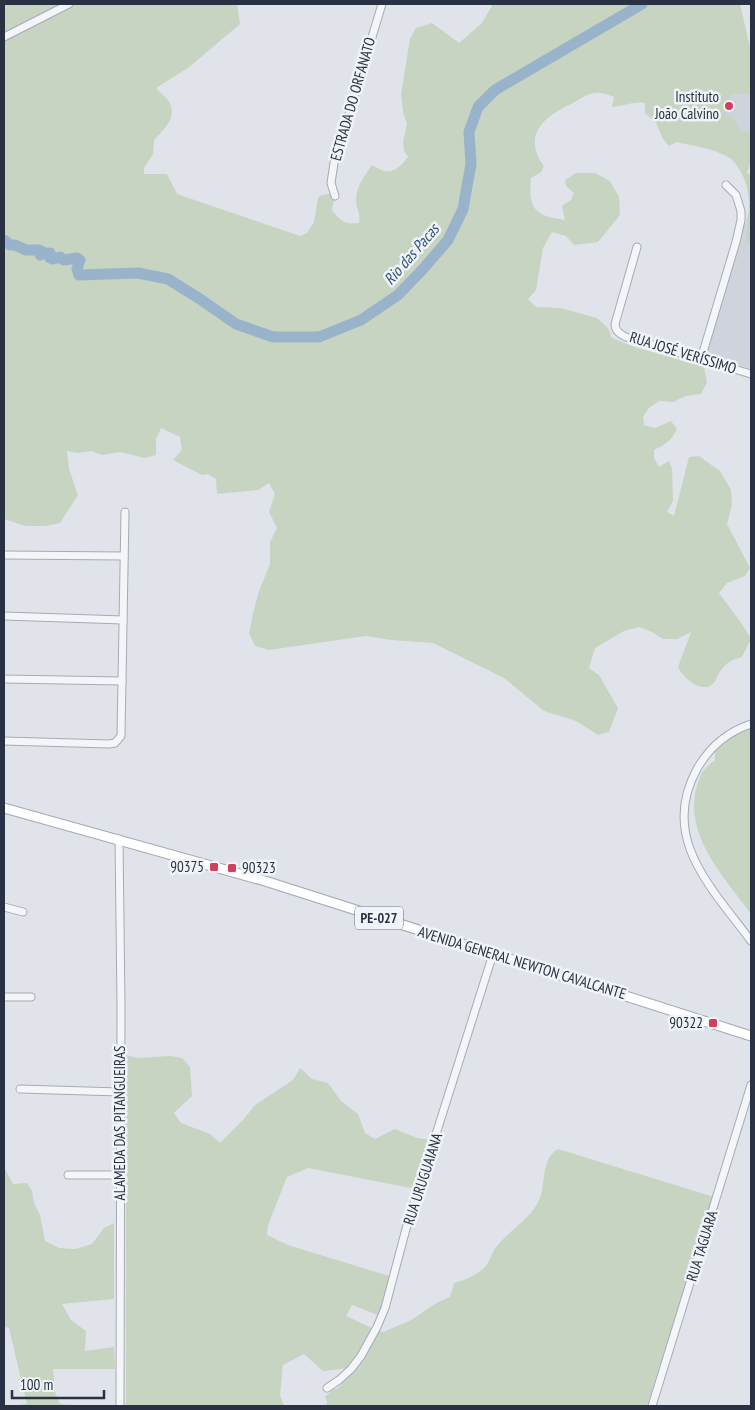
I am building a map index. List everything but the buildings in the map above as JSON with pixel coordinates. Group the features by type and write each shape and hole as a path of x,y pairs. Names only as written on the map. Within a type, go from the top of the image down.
{"main road":[{"name":"AVENIDA GENERAL NEWTON CAVALCANTE","path":"4,808 265,881 751,1036"}],"street":[{"path":"4,37 69,4"},
{"name":"ESTRADA DO ORFANATO","path":"335,196 331,183 334,163 382,4"},
{"path":"701,359 741,220 741,211 736,195 726,185"},
{"name":"RUA JOSÉ VERÍSSIMO","path":"637,247 616,320 616,330 626,337 751,374"},
{"path":"4,741 109,744 115,743 121,734 124,512"},
{"path":"4,555 124,556"},
{"path":"4,616 123,620"},
{"path":"4,679 122,682"},
{"path":"751,724 736,729 724,736 703,758 688,790 683,823 690,854 700,871 751,941"},
{"name":"ALAMEDA DAS PITANGUEIRAS","path":"118,839 121,996 120,1406"},
{"path":"4,907 23,912"},
{"name":"RUA URUGUAIANA","path":"327,1388 345,1374 360,1356 385,1308 406,1229 493,954"},
{"path":"4,997 31,997"},
{"name":"RUA TAGUARA","path":"652,1406 751,1085"},
{"path":"20,1089 120,1092"},
{"path":"68,1175 120,1175"}],"shaded area":[{"name":"Instituto João Calvino","path":"720,59 751,68 751,161 694,144"},
{"path":"751,204 751,369 707,355 706,352"}],"green space":[{"path":"4,4 237,4 240,24 188,68 156,88 171,105 172,111 166,126 154,140 153,154 144,168 144,174 167,174 177,194 300,236 307,233 314,222 318,198 321,195 330,194 334,201 332,210 338,217 347,223 359,223 356,195 372,165 383,170 392,171 400,166 408,157 404,151 403,142 407,124 403,112 401,94 410,39 416,28 432,23 459,43 482,23 493,4 740,4 751,51 751,94 731,94 724,106 727,115 733,118 741,130 751,133 751,160 747,173 751,175 751,243 746,242 749,214 747,187 739,169 732,160 715,151 677,142 669,146 663,139 656,123 645,113 645,103 612,107 614,97 601,93 587,95 552,115 544,121 539,129 535,137 535,145 544,166 541,172 531,178 531,197 533,204 540,213 565,220 562,206 571,200 574,193 566,186 565,180 576,173 595,173 610,181 619,197 620,215 598,242 574,245 566,236 552,232 543,248 536,290 528,299 536,307 560,308 597,318 608,328 612,338 635,347 704,367 707,382 701,394 686,396 673,402 659,401 649,408 643,417 644,425 655,428 671,421 677,429 668,442 654,450 654,458 659,467 669,461 672,468 673,501 667,512 674,516 689,457 699,456 720,471 731,490 732,505 727,524 750,568 745,576 727,583 719,593 751,639 742,657 726,664 714,683 704,687 699,686 688,680 678,667 691,632 677,639 663,639 639,627 624,631 595,648 589,668 599,675 618,708 609,732 598,735 576,721 544,711 504,678 433,643 366,636 269,650 255,646 249,633 259,591 270,564 270,542 277,528 269,512 275,494 269,483 258,490 217,494 216,479 208,474 202,475 173,460 182,450 180,437 161,428 156,439 156,455 145,458 120,452 102,455 91,451 77,453 67,451 69,469 78,495 60,523 46,526 25,526 4,519"},
{"path":"751,727 751,914 716,867 706,850 699,833 695,815 695,796 701,774 715,760 715,749 732,735"},
{"path":"126,1055 138,1058 170,1056 182,1058 190,1067 192,1096 174,1113 181,1123 210,1134 220,1143 255,1105 293,1080 300,1068 312,1079 328,1083 341,1101 358,1114 365,1133 375,1139 395,1129 417,1138 431,1140 416,1189 308,1168 287,1177 268,1225 267,1235 288,1245 389,1276 385,1303 378,1315 352,1305 346,1316 374,1329 349,1368 323,1371 304,1354 283,1365 280,1395 284,1406 126,1406"},
{"path":"558,1149 714,1197 647,1406 326,1406 325,1397 332,1390 338,1388 367,1354 379,1331 384,1332 410,1321 450,1297 454,1283 478,1273 485,1267 499,1243 525,1219 536,1205 542,1191 546,1164"},
{"path":"4,1167 13,1184 27,1183 32,1191 34,1203 40,1215 45,1241 59,1248 75,1249 92,1244 104,1228 114,1223 114,1299 62,1304 71,1320 86,1331 85,1351 114,1347 115,1369 53,1369 55,1392 60,1404 90,1406 4,1406 27,1404 9,1328 4,1326"}],"waterway":[{"name":"Rio das Pacas","path":"4,240 10,245 26,250 39,250 40,255 44,252 50,253 50,258 53,259 60,257 64,260 77,258 80,260 77,269 79,275 138,273 168,279 236,324 273,337 319,337 361,320 398,295 448,240 463,209 471,164 469,132 478,107 495,90 642,4"}],"place":[{"name":"Instituto João Calvino","path":"729,106"},
{"name":"90375","path":"214,867"},
{"name":"90323","path":"232,868"},
{"name":"90322","path":"713,1023"}]}
